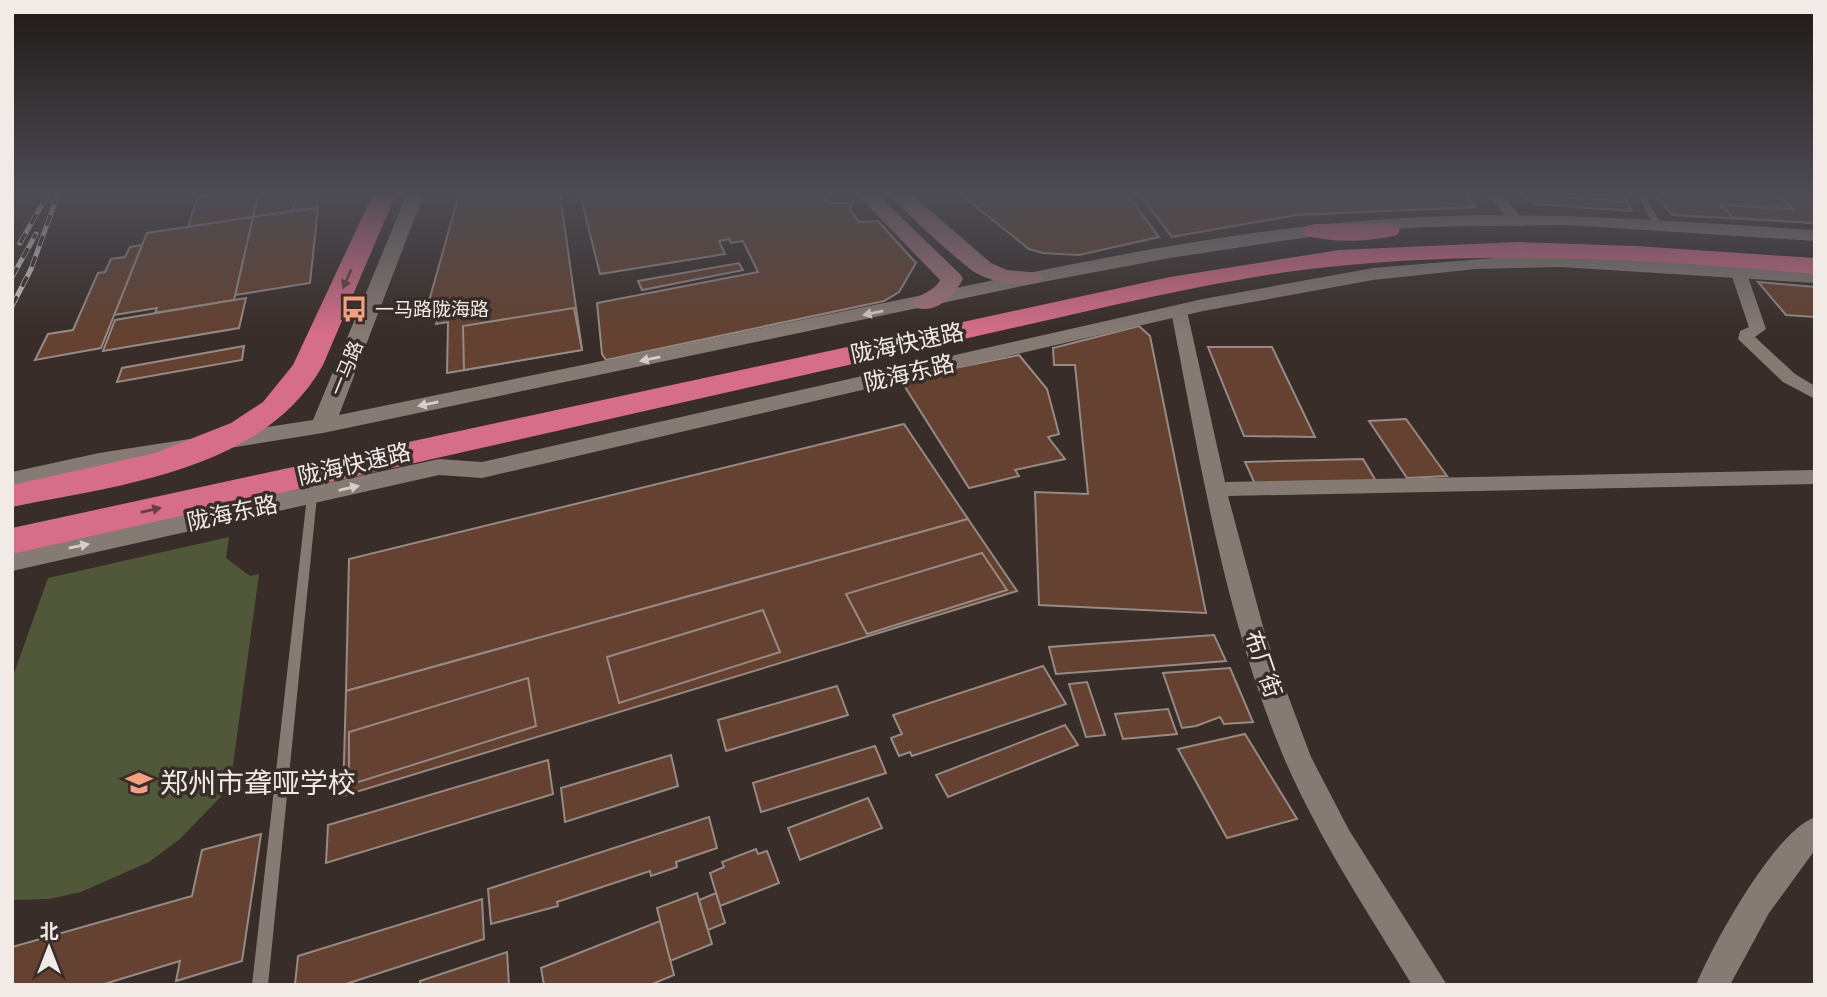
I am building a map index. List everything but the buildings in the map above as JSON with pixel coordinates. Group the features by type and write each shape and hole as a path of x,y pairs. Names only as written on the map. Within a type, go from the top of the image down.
{"highway":[{"path":"12,496 148,465 201,448 246,427 284,400 310,363 364,241"},
{"name":"陇海快速路","path":"12,517 1068,288 1259,253 1406,241"},
{"name":"陇海快速路","path":"1574,241 1679,244 1815,254"},
{"path":"1765,241 1815,246"},
{"name":"陇海快速路","path":"12,541 1172,285 1304,262 1420,252 1497,249 1643,253 1815,266"},
{"path":"439,467 1254,280 1312,269 1406,258 1420,252"}],"main road":[{"path":"914,241 952,279 948,289 925,303"},
{"path":"952,241 984,268 1004,276 1032,278"}],"street":[{"name":"一马路","path":"323,426 397,241"},
{"path":"12,480 99,461 323,426 925,303 1032,278 1170,252 1249,241"},
{"name":"陇海东路","path":"12,561 439,467 482,470 1179,311 1315,283 1475,263 1633,264 1815,277"},
{"path":"1738,271 1758,329 1746,335 1747,339 1789,378 1815,394"},
{"name":"布厂街","path":"1179,311 1218,489 1226,538 1246,614 1285,724 1327,818 1432,985"},
{"path":"1218,489 1812,483"},
{"path":"1712,985 1778,874 1801,842 1815,830"}],"lane":[{"path":"260,985 312,496"}],"green space":[{"name":"郑州市聋哑学校","path":"229,537 226,558 250,576 259,574 230,787 180,839 149,862 81,892 49,899 12,900 12,679 48,578"}],"railway":[{"path":"12,277 32,241"},
{"path":"12,306 31,269 41,241"}],"place":[{"name":"一马路陇海路","path":"354,309"},
{"name":"郑州市聋哑学校","path":"139,783"}]}
